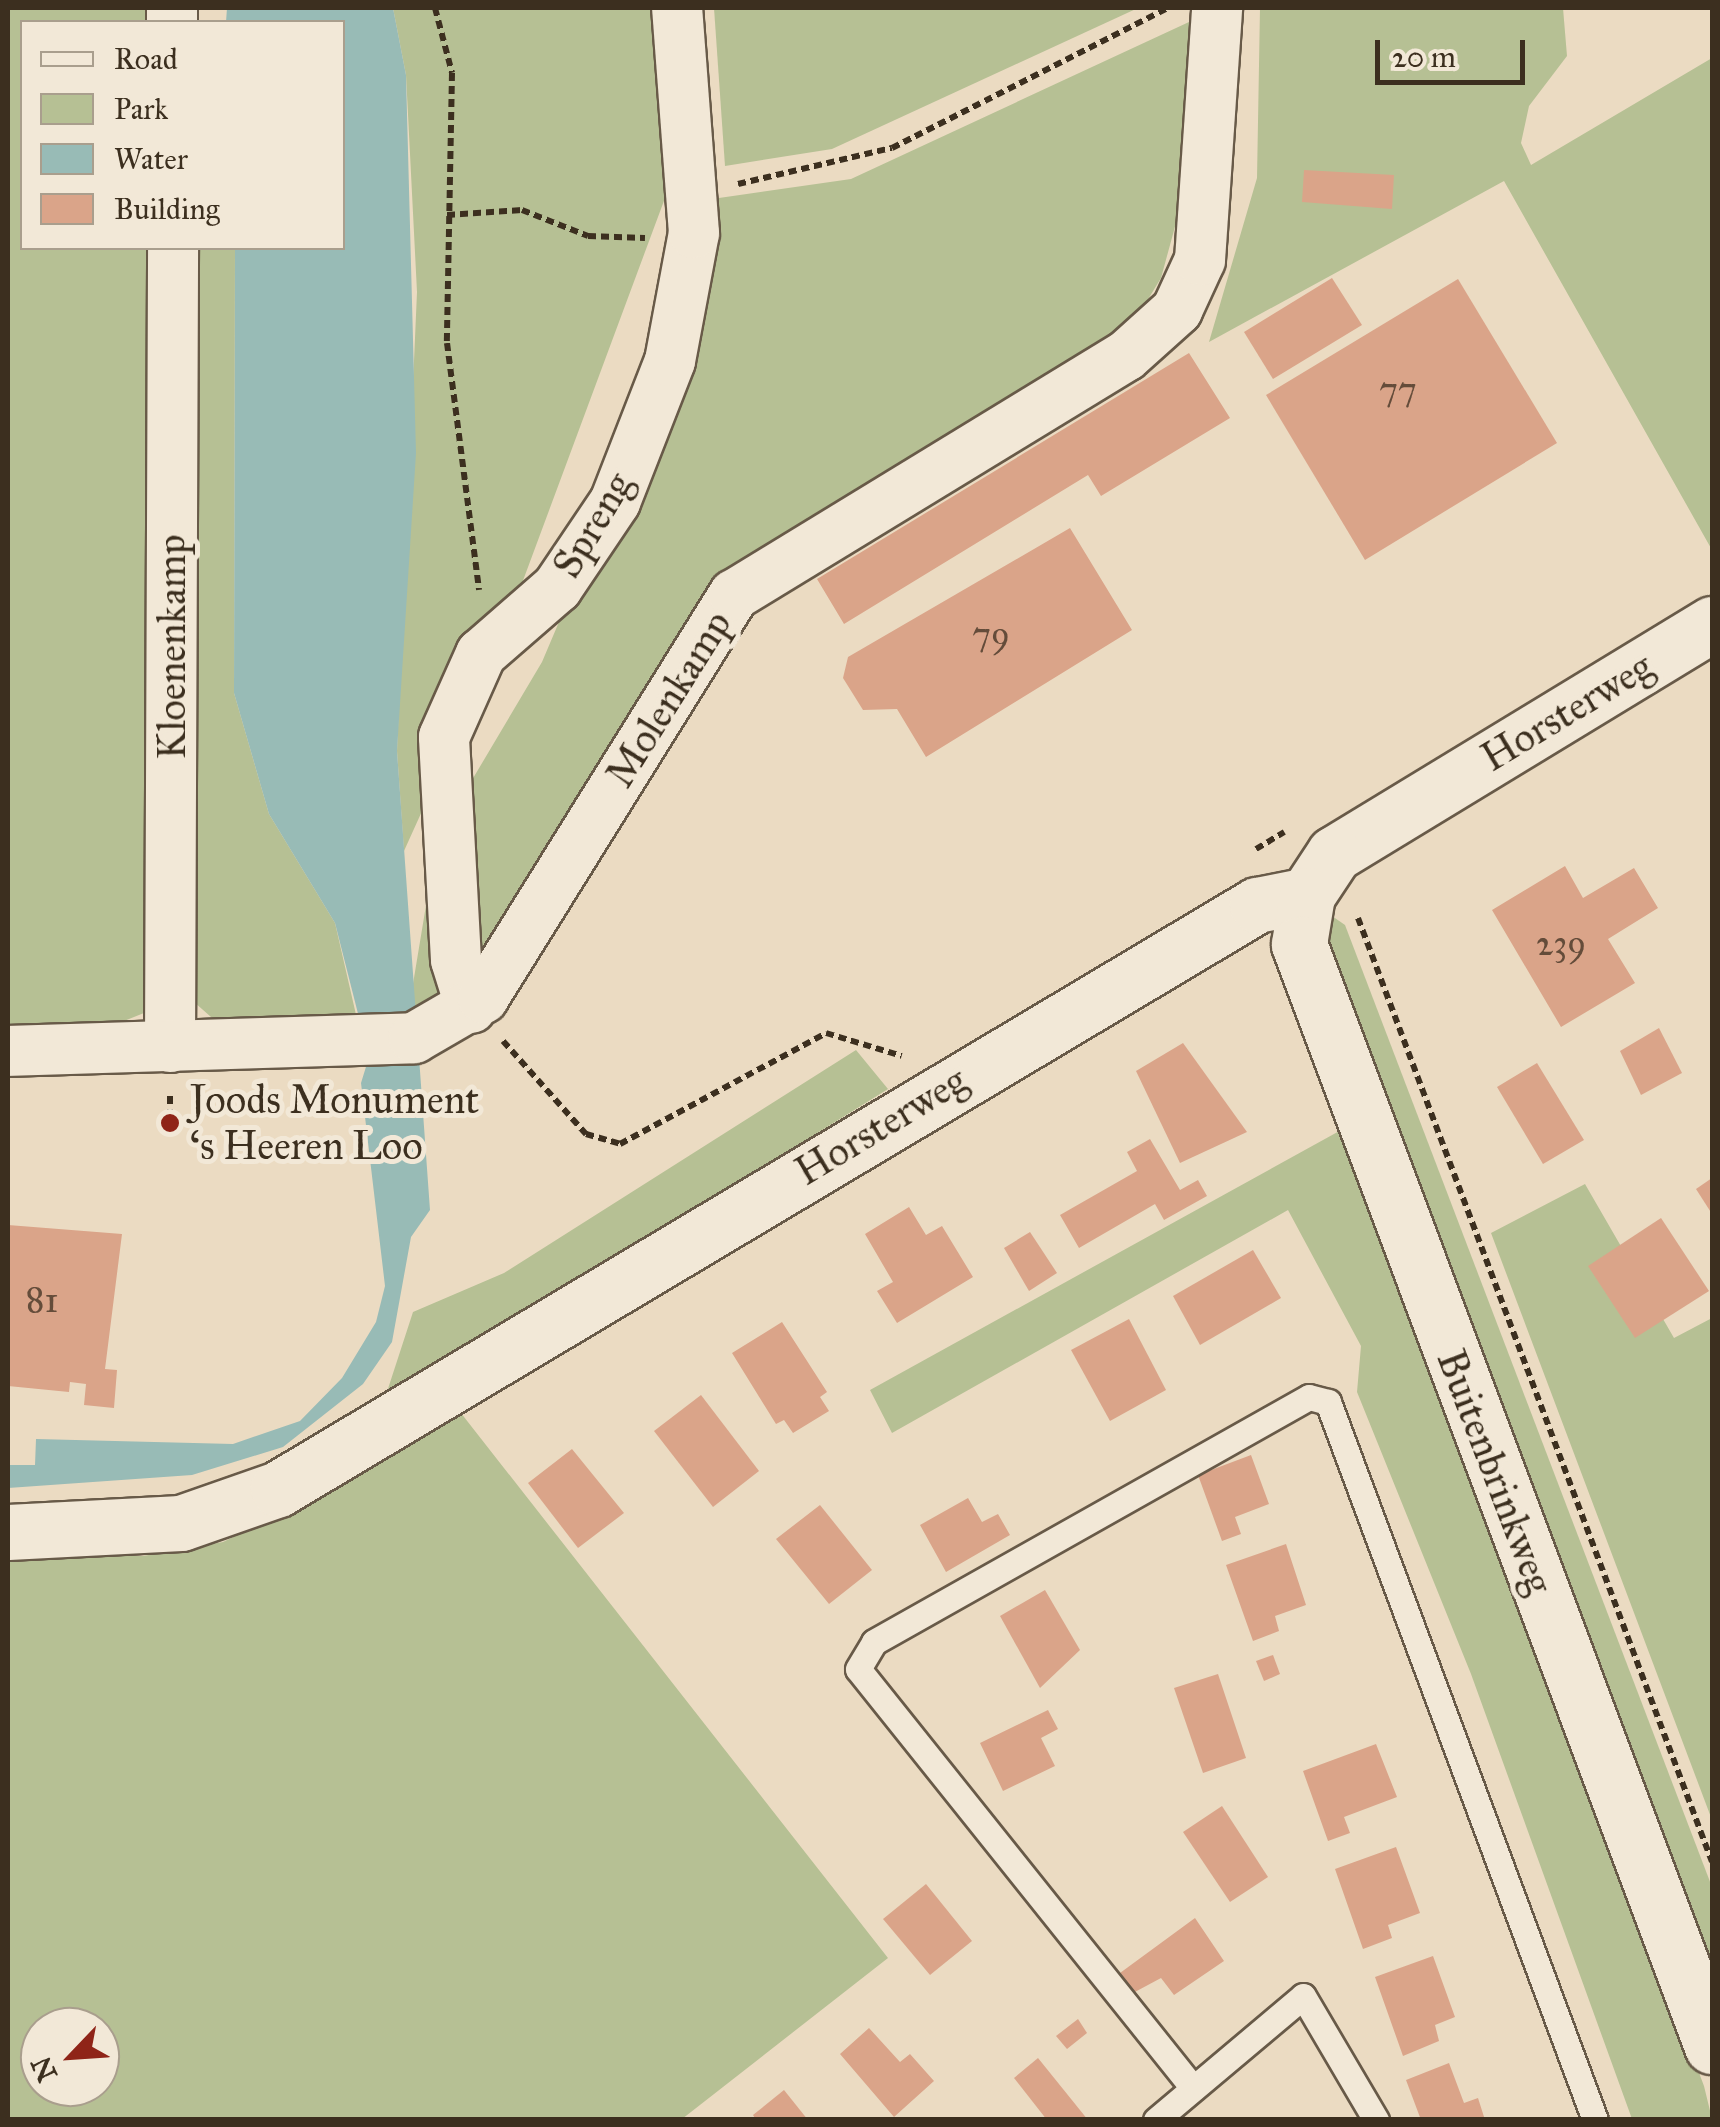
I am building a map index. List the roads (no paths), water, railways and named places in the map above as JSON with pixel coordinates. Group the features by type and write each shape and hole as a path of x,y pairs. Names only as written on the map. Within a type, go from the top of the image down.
{"main road":[{"name":"Horsterweg","path":"8,1532 181,1523 278,1489 1257,906 1321,874 1712,624"},
{"name":"Buitenbrinkweg","path":"1321,874 1299,924 1304,972 1712,2046"}],"street":[{"name":"Spreng","path":"471,1008 456,960 444,738 459,688 492,644 558,588 615,502 670,360 694,212 677,8"},
{"name":"Molenkamp","path":"8,1051 365,1043 414,1038 471,1008 734,595 1126,356 1178,310 1200,260 1216,8"},
{"name":"Kloenenkamp","path":"170,1047 173,250"}],"lane":[{"path":"1193,2088 858,1669 874,1642 1309,1396 1328,1402 1595,2120"},
{"path":"1156,2120 1303,1996 1376,2120"}],"water":[{"path":"227,8 393,8 406,75 416,453 397,751 430,1210 411,1237 392,1342 363,1384 283,1447 192,1475 8,1488 8,1465 35,1465 36,1439 233,1444 300,1421 342,1378 376,1322 385,1286 361,1083 369,1057 335,923 269,814 234,693 235,250 345,250 345,20 226,20"}],"place":[{"name":"Joods Monument ‘s Heeren Loo","path":"170,1123"}]}
